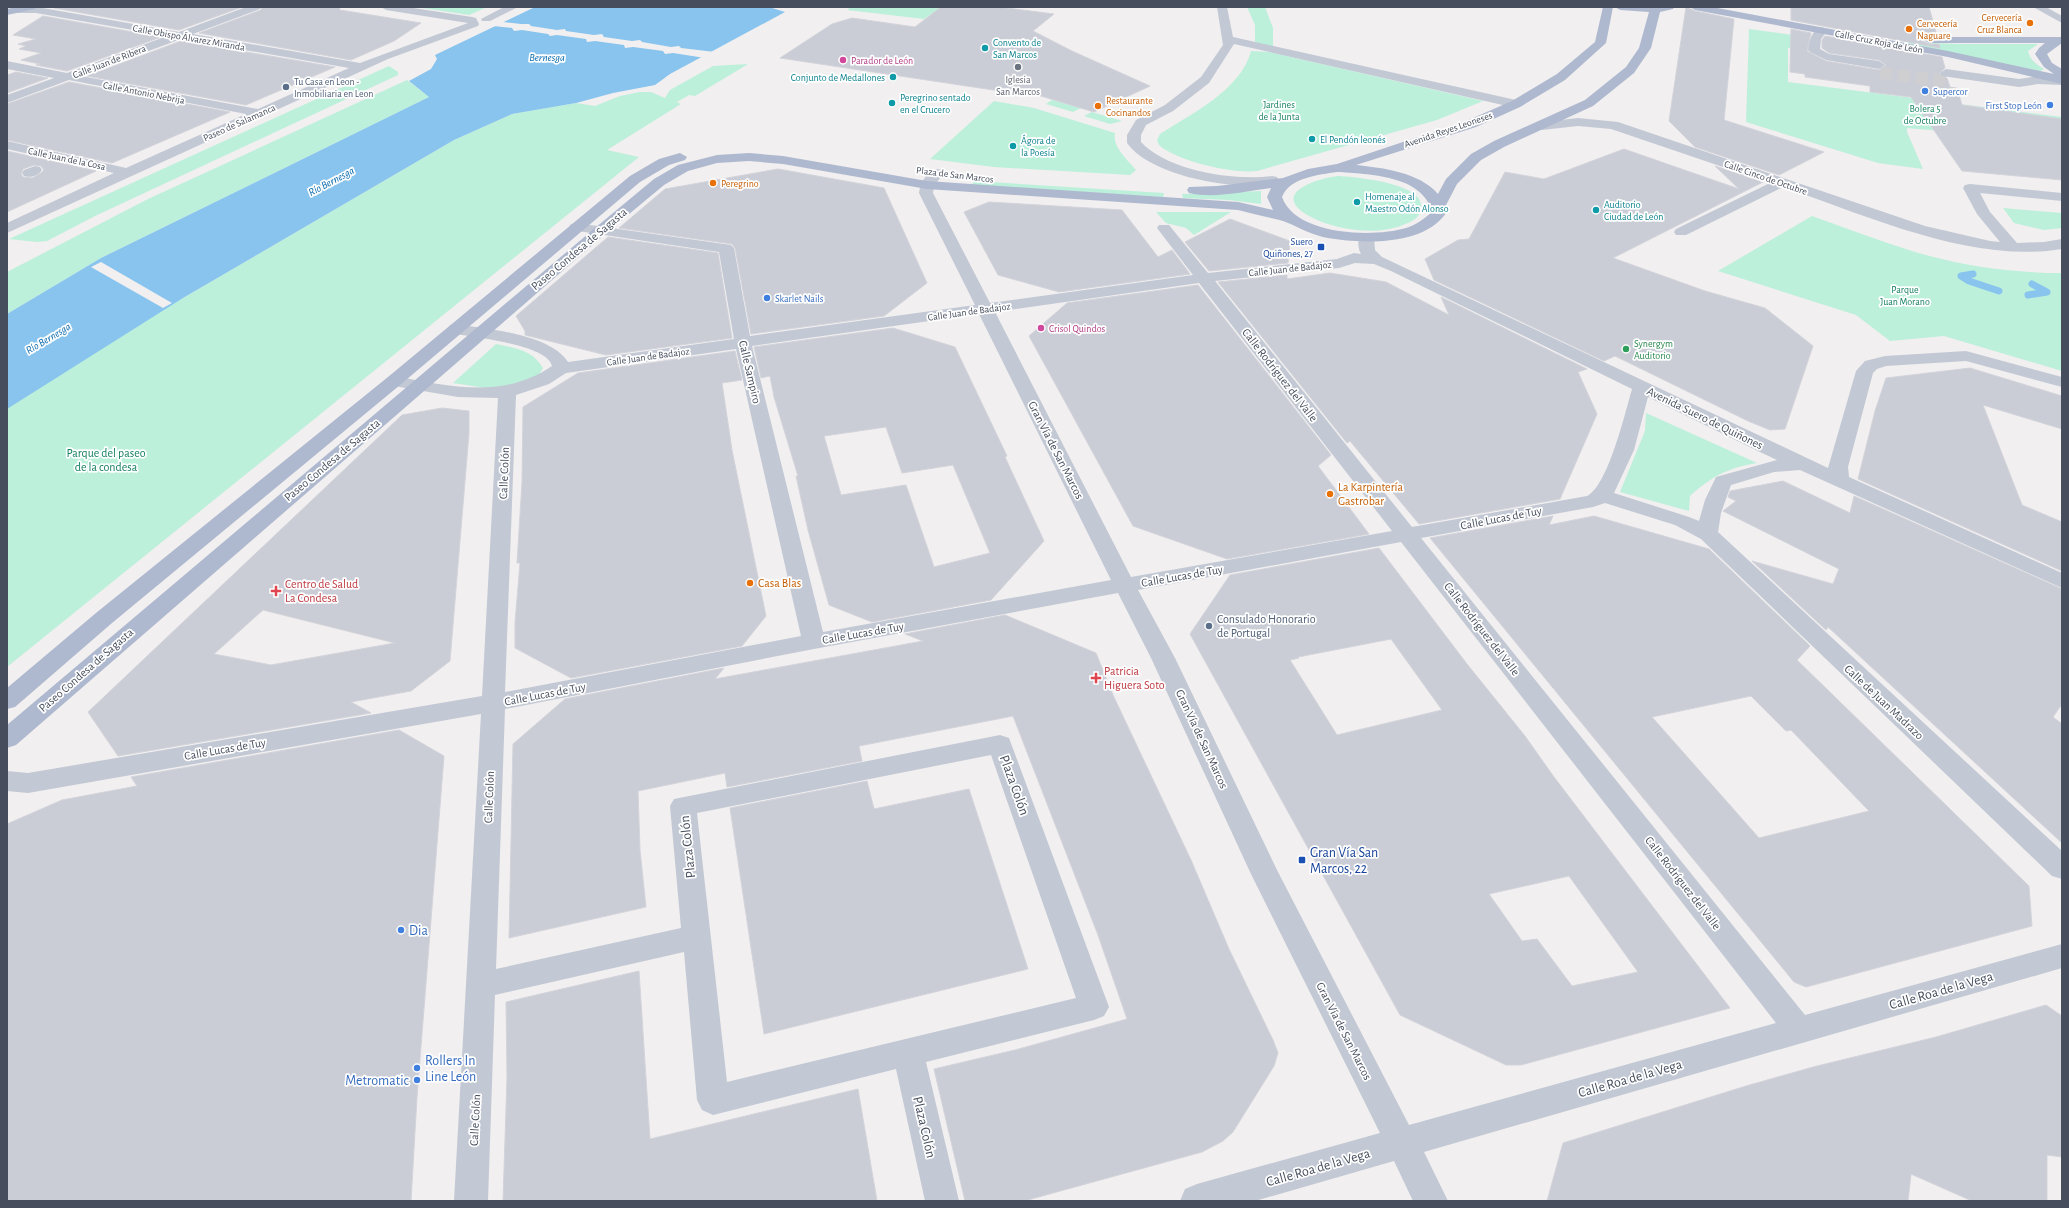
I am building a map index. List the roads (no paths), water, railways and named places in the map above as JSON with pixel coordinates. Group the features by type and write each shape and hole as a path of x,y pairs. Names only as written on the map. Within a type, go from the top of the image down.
{"main road":[{"path":"11,9 31,7"},
{"name":"Avenida Reyes Leoneses","path":"1337,168 1345,163 1471,124 1516,104 1562,77 1600,43 1608,7"},
{"path":"1620,7 1655,9 1669,7"},
{"name":"Calle Cruz Roja de León","path":"1695,7 1948,54 2062,81"},
{"name":"Calle Cruz Roja de León","path":"1719,7 1905,39 2060,38"},
{"path":"1337,168 1379,172 1407,180 1424,188 1439,205 1452,182 1476,157 1499,144 1542,126 1589,103 1630,70 1645,48 1655,9"},
{"path":"2060,38 2043,50 2041,54 2048,65 2062,75"},
{"name":"Plaza de San Marcos","path":"635,179 664,162 687,154 738,146 790,148 932,179 994,179 1170,190 1217,190 1288,180 1320,170 1337,168"},
{"name":"Plaza de San Marcos","path":"659,182 683,168 700,163 727,158 749,157 932,179 1238,206 1291,219 1330,233 1364,237 1396,236 1426,227 1439,214 1439,205"},
{"name":"Paseo Condesa de Sagasta","path":"7,701 178,557 394,381 635,179"},
{"path":"1288,180 1276,191 1275,200 1281,210 1291,219"},
{"name":"Paseo Condesa de Sagasta","path":"7,739 659,182"}],"street":[{"name":"Calle Juan de Ribera","path":"7,99 256,7"},
{"name":"Paseo de Salamanca","path":"7,229 127,172 362,67 473,22 386,7"},
{"path":"486,19 512,7"},
{"path":"1222,7 1229,45 1205,80 1169,108 1141,123 1134,135 1134,143 1148,156 1194,175 1210,179 1235,183 1288,180"},
{"path":"2038,7 2062,20"},
{"name":"Calle Obispo Álvarez Miranda","path":"11,9 36,10 362,67"},
{"path":"1822,30 1815,39 1814,50 1826,57 1846,61 1847,68 1880,69"},
{"path":"1228,39 1516,104"},
{"name":"Calle Antonio Nebrija","path":"7,65 259,113"},
{"path":"2027,72 2038,80"},
{"path":"1947,77 2000,87 2038,80 2062,81"},
{"name":"Calle Cinco de Octubre","path":"1589,103 1598,114 1613,125"},
{"name":"Calle Cinco de Octubre","path":"1542,126 1578,122 1613,125 1920,229 1960,239 2013,248 2039,248 2062,244"},
{"name":"Calle Juan de la Cosa","path":"7,145 127,172"},
{"name":"Gran Vía de San Marcos","path":"932,179 926,194 1125,586 1164,658 1265,874 1430,1201"},
{"path":"1681,232 1782,182"},
{"path":"2013,248 1984,214 1970,188 2062,197"},
{"path":"1984,214 2019,232 2045,239 2062,239"},
{"name":"Calle Cinco de Octubre","path":"1920,229 1959,234 1972,232 1983,228 1984,214"},
{"name":"Calle Sampiro","path":"576,227 726,248 743,343 814,642"},
{"name":"Calle Rodríguez del Valle","path":"1164,228 1799,1030"},
{"path":"1354,258 1354,244 1364,237 1367,251 1377,260"},
{"name":"Calle Juan de Badajoz","path":"394,381 473,392 507,392 552,376 561,368 1203,278 1339,263 1354,258 1377,260"},
{"name":"Avenida Suero de Quiñones","path":"1377,260 1802,464 2062,581"},
{"path":"456,329 528,344 552,354 560,361 561,368"},
{"path":"1839,480 1838,467 1865,371 1871,365 1885,361 1966,356 2062,382"},
{"path":"1603,496 1624,450 1642,387"},
{"name":"Calle Colón","path":"472,1201 507,392"},
{"path":"1708,534 1708,524 1713,505 1723,481 1772,466 1802,464"},
{"name":"Calle Lucas de Tuy","path":"7,781 28,783 493,703 814,642 1408,536 1593,501 1603,496"},
{"name":"Calle de Juan Madrazo","path":"1603,496 1682,521 1708,534 2062,868"},
{"name":"Plaza Colón","path":"1000,744 1094,1007 714,1100 696,937 683,806 1000,744"},
{"path":"481,985 696,937"},
{"name":"Calle Roa de la Vega","path":"1197,1201 2062,956"},
{"name":"Plaza Colón","path":"908,1052 942,1201"}],"water":[{"name":"Bernesga","path":"535,7 769,7 785,12 670,74 655,85 613,93 576,103 512,114 454,140 183,298 7,409 7,314 101,258 429,97 409,81 431,69 437,59 435,55"}],"waterway":[{"path":"1973,274 1961,276 1969,281 1999,291"},
{"path":"2028,295 2047,292 2032,284"}],"tunnel":[{"path":"1880,73 1948,81"}],"place":[{"name":"Cervecería Cruz Blanca","path":"2030,23"},
{"name":"Cervecería Naguare","path":"1909,29"},
{"name":"Convento de San Marcos","path":"985,48"},
{"name":"Parador de León","path":"843,60"},
{"name":"Iglesia San Marcos","path":"1018,67"},
{"name":"Conjunto de Medallones","path":"893,77"},
{"name":"Tu Casa en Leon - Inmobiliaria en Leon","path":"286,87"},
{"name":"Supercor","path":"1925,91"},
{"name":"Peregrino sentado en el Crucero","path":"892,103"},
{"name":"First Stop León","path":"2050,105"},
{"name":"Restaurante Cocinandos","path":"1098,106"},
{"name":"El Pendón leonés","path":"1312,139"},
{"name":"Ágora de la Poesía","path":"1013,146"},
{"name":"Peregrino","path":"713,183"},
{"name":"Homenaje al Maestro Odón Alonso","path":"1357,202"},
{"name":"Auditorio Ciudad de León","path":"1596,210"},
{"name":"Suero Quiñones, 27","path":"1321,247"},
{"name":"Skarlet Nails","path":"767,298"},
{"name":"Crisol Quindos","path":"1041,328"},
{"name":"Synergym Auditorio","path":"1626,349"},
{"name":"La Karpintería Gastrobar","path":"1330,494"},
{"name":"Casa Blas","path":"750,583"},
{"name":"Centro de Salud La Condesa","path":"276,591"},
{"name":"Consulado Honorario de Portugal","path":"1209,626"},
{"name":"Patricia Higuera Soto","path":"1096,678"},
{"name":"Gran Vía San Marcos, 22","path":"1302,860"},
{"name":"Dia","path":"401,930"},
{"name":"Rollers In Line León","path":"417,1068"},
{"name":"Metromatic","path":"417,1080"}],"park label":[{"name":"Jardines de la Junta","path":"1279,110"},
{"name":"Bolera 5 de Octubre","path":"1925,114"},
{"name":"Parque Juan Morano","path":"1905,294"},
{"name":"Parque del paseo de la condesa","path":"106,460"}],"water label":[{"name":"Río Bernesga","path":"331,181"},
{"name":"Río Bernesga","path":"48,338"}]}
